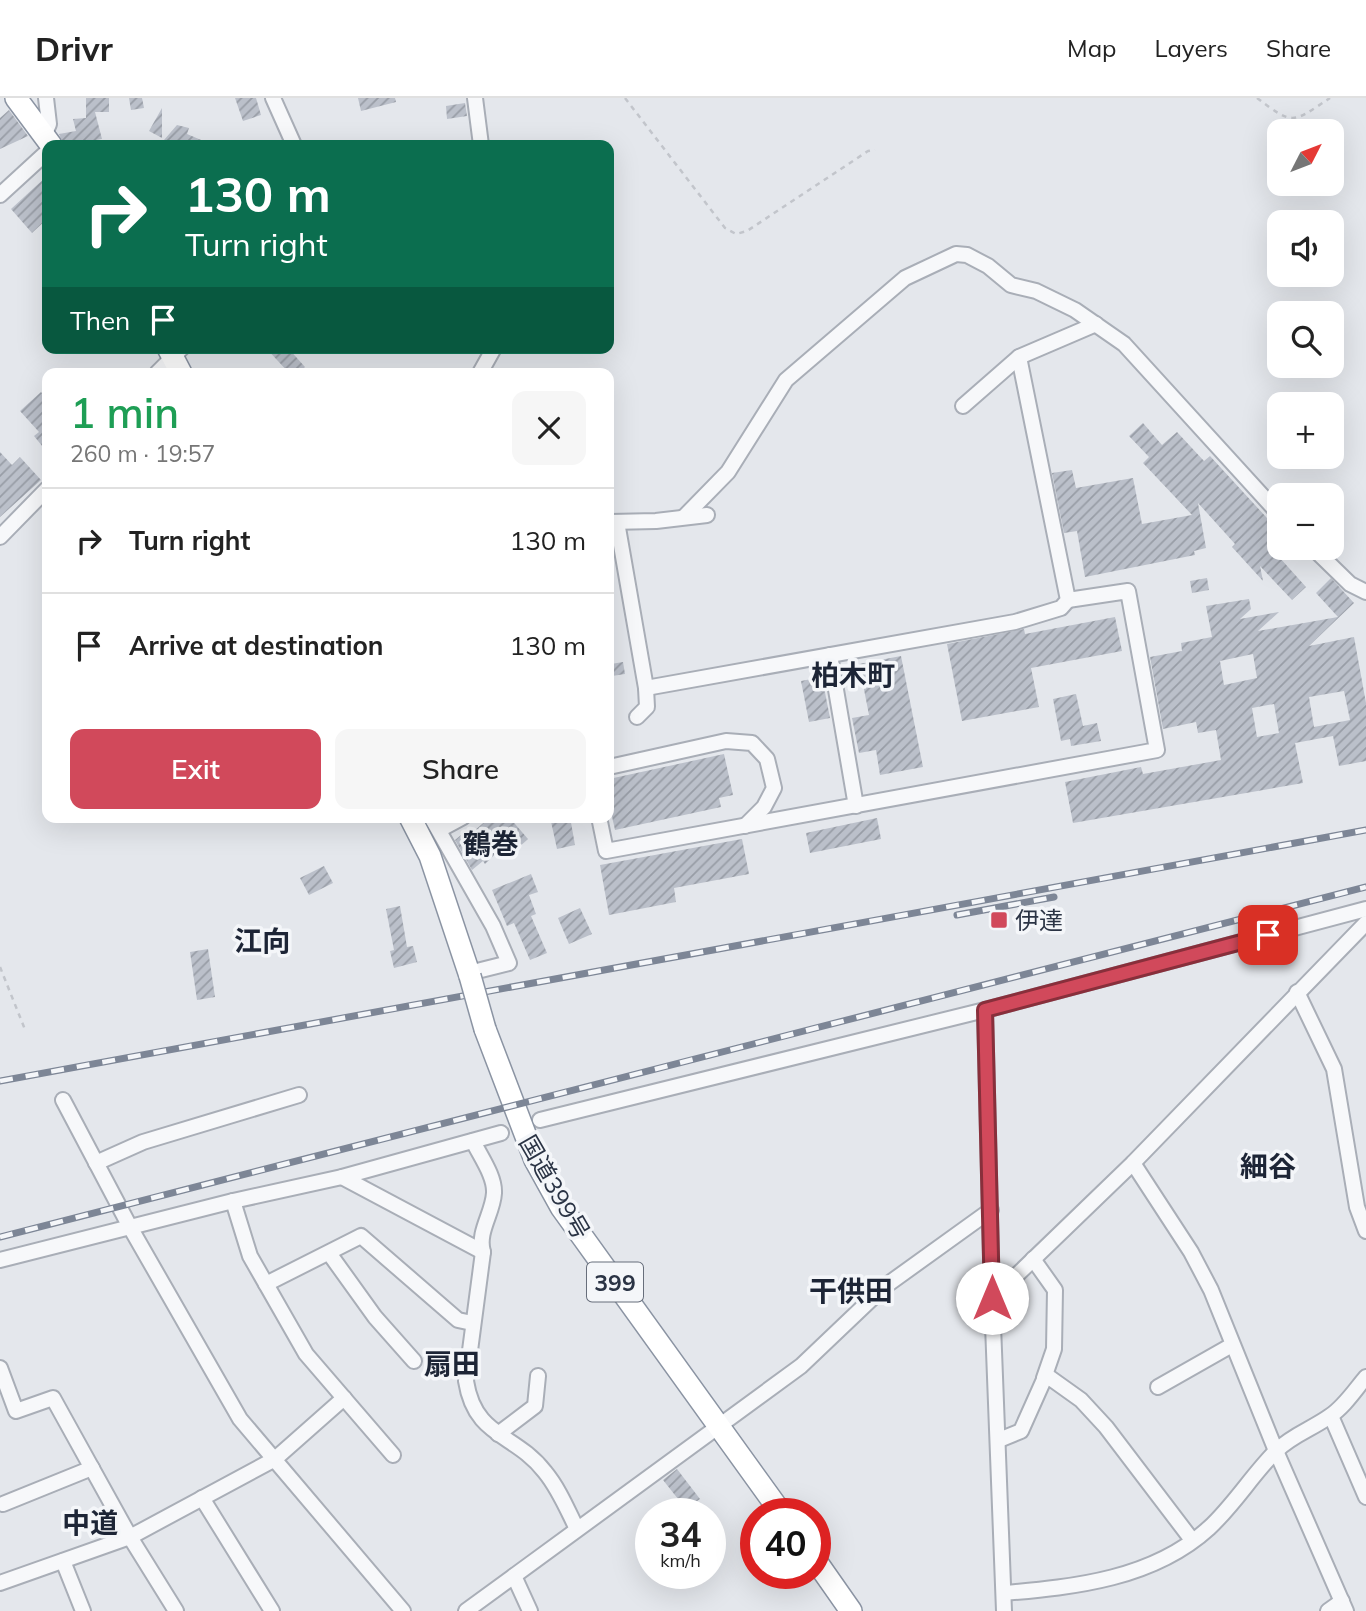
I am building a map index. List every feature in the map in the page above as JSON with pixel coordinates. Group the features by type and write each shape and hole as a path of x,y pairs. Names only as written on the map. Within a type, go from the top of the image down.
{"highway":[{"path":"16,98 44,140"},
{"name":"国道399号","path":"413,823 430,856 485,1029 534,1160 561,1207 770,1498"},
{"path":"831,1582 851,1611"}],"street":[{"path":"46,98 49,124 47,140"},
{"path":"273,98 291,140"},
{"path":"475,98 480,140"},
{"path":"0,195 42,149"},
{"path":"684,517 729,472 786,380 905,278 956,254 967,255 988,266 1011,285 1036,291 1075,310 1124,344 1166,387 1180,408 1267,501"},
{"path":"963,406 1020,357 1097,324"},
{"path":"163,368 176,356"},
{"path":"1020,357 1068,600"},
{"path":"0,537 42,494"},
{"path":"614,522 707,514"},
{"path":"614,527 646,688 648,707 637,717"},
{"path":"1325,560 1350,584 1366,592"},
{"path":"600,823 606,851 1157,750 1128,591 1068,600 1061,608 1015,622 646,688"},
{"path":"831,655 856,806"},
{"path":"614,766 726,741 752,743 771,768 774,788 765,807 743,828"},
{"path":"435,824 493,926 509,963 469,974"},
{"path":"541,1120 985,1010 1366,909"},
{"path":"992,1298 1133,1163 1366,923"},
{"path":"1297,992 1334,1069 1357,1207 1366,1231"},
{"path":"985,1010 992,1298 1004,1611"},
{"path":"96,1163 142,1142 299,1095"},
{"path":"63,1100 130,1227 240,1419 402,1611"},
{"path":"0,1260 233,1201 342,1177 501,1133"},
{"path":"473,1141 490,1175 495,1194 480,1243 483,1252 466,1381 469,1399 481,1421 524,1451 545,1471 577,1529"},
{"path":"1133,1163 1191,1252 1211,1290 1276,1451 1344,1606 1328,1611"},
{"path":"342,1177 483,1252"},
{"path":"233,1201 243,1241 306,1354 393,1455"},
{"path":"466,1611 801,1366 884,1287 991,1210"},
{"path":"266,1284 361,1236 458,1320 472,1324"},
{"path":"329,1253 375,1317 414,1361"},
{"path":"999,1440 1021,1431 1054,1349 1055,1290 1034,1259"},
{"path":"1158,1387 1232,1345"},
{"path":"0,1367 16,1410 53,1398 130,1536 176,1611"},
{"path":"1044,1378 1046,1375 1081,1401 1106,1427 1192,1540"},
{"path":"498,1434 535,1406 538,1376"},
{"path":"1003,1593 1111,1580 1161,1559 1215,1522 1276,1451 1292,1437 1331,1416 1366,1377"},
{"path":"0,1583 130,1536 275,1459 344,1398"},
{"path":"1331,1416 1366,1497"},
{"path":"3,1504 92,1468"},
{"path":"202,1498 272,1611"},
{"path":"63,1560 82,1611"},
{"path":"514,1576 530,1611"}],"path":[{"path":"625,98 718,220 736,234 747,231 867,152 875,150"},
{"path":"1257,98 1290,119 1298,118 1330,98"},
{"path":"0,967 26,1032"}],"building":[{"path":"86,98 109,98 109,112 95,112 102,139 62,140 59,134 76,131 73,119 86,118"},
{"path":"129,98 142,98 144,108 131,110"},
{"path":"235,98 256,98 261,115 243,121"},
{"path":"358,98 395,98 396,102 361,111"},
{"path":"465,103 467,116 447,119 446,106"},
{"path":"162,108 162,138 149,131"},
{"path":"9,110 28,136 0,149 0,118"},
{"path":"177,125 189,128 187,134 201,140 164,140"},
{"path":"42,181 42,224 32,233 11,209"},
{"path":"272,354 293,354 305,367 304,368 284,368"},
{"path":"42,393 42,446 34,436 39,432 20,411"},
{"path":"1143,423 1162,445 1177,432 1204,461 1210,456 1267,518 1267,560 1282,560 1306,587 1292,600 1260,566 1263,581 1232,547 1235,544 1198,503 1206,548 1194,551 1195,555 1085,577 1077,531 1064,533 1052,473 1072,470 1076,488 1133,478 1142,524 1192,515 1143,463 1149,457 1129,436"},
{"path":"0,452 12,465 20,457 41,480 0,517"},
{"path":"1207,578 1209,590 1192,593 1190,581"},
{"path":"1331,578 1354,603 1309,646 1354,637 1366,703 1366,761 1339,766 1333,736 1295,743 1303,783 1073,823 1065,782 1141,767 1143,774 1221,760 1216,730 1198,733 1196,722 1163,729 1150,657 1182,651 1181,643 1212,637 1206,606 1249,599 1251,609 1240,619 1279,612 1258,631 1338,617 1316,593","holes":["1253,654 1257,678 1224,685 1220,661","1344,691 1350,720 1314,727 1309,697","1274,704 1279,733 1257,737 1252,708"]},
{"path":"1115,617 1122,651 1031,668 1039,707 962,721 947,644 1024,629 1025,634"},
{"path":"901,656 923,767 880,775 876,750 859,753 852,718 869,715 859,664"},
{"path":"623,662 625,674 614,676 614,664"},
{"path":"822,677 830,718 809,722 801,681"},
{"path":"1076,694 1083,726 1097,723 1101,741 1071,746 1070,739 1061,741 1053,699"},
{"path":"724,754 733,795 719,798 721,807 615,830 614,778"},
{"path":"877,818 881,839 810,853 806,833"},
{"path":"483,823 514,823 528,839 509,856 502,848 485,864 483,861 472,870 455,840 461,835 464,840"},
{"path":"551,823 571,823 575,845 557,849"},
{"path":"742,839 749,874 674,888 676,902 609,915 600,865"},
{"path":"324,866 333,883 309,895 300,878"},
{"path":"531,874 538,892 529,895 536,914 531,916 547,953 530,960 514,923 507,926 492,890"},
{"path":"400,906 407,947 413,946 417,962 394,968 390,951 394,950 386,909"},
{"path":"580,908 592,934 569,944 558,918"},
{"path":"208,949 215,997 197,1000 190,952"},
{"path":"677,1469 699,1498 677,1498 663,1480"}],"railway":[{"path":"0,1081 1366,830"},
{"path":"0,1237 1366,887"},
{"path":"957,915 1054,897"}],"place":[{"name":"伊達","path":"999,920"}],"district":[{"name":"柏木町","path":"853,674"},
{"name":"鶴巻","path":"491,843"},
{"name":"江向","path":"262,940"},
{"name":"細谷","path":"1268,1165"},
{"name":"干供田","path":"851,1290"},
{"name":"扇田","path":"452,1363"},
{"name":"中道","path":"90,1522"}],"route":[{"path":"992,1298 985,1010 1268,935"}]}
